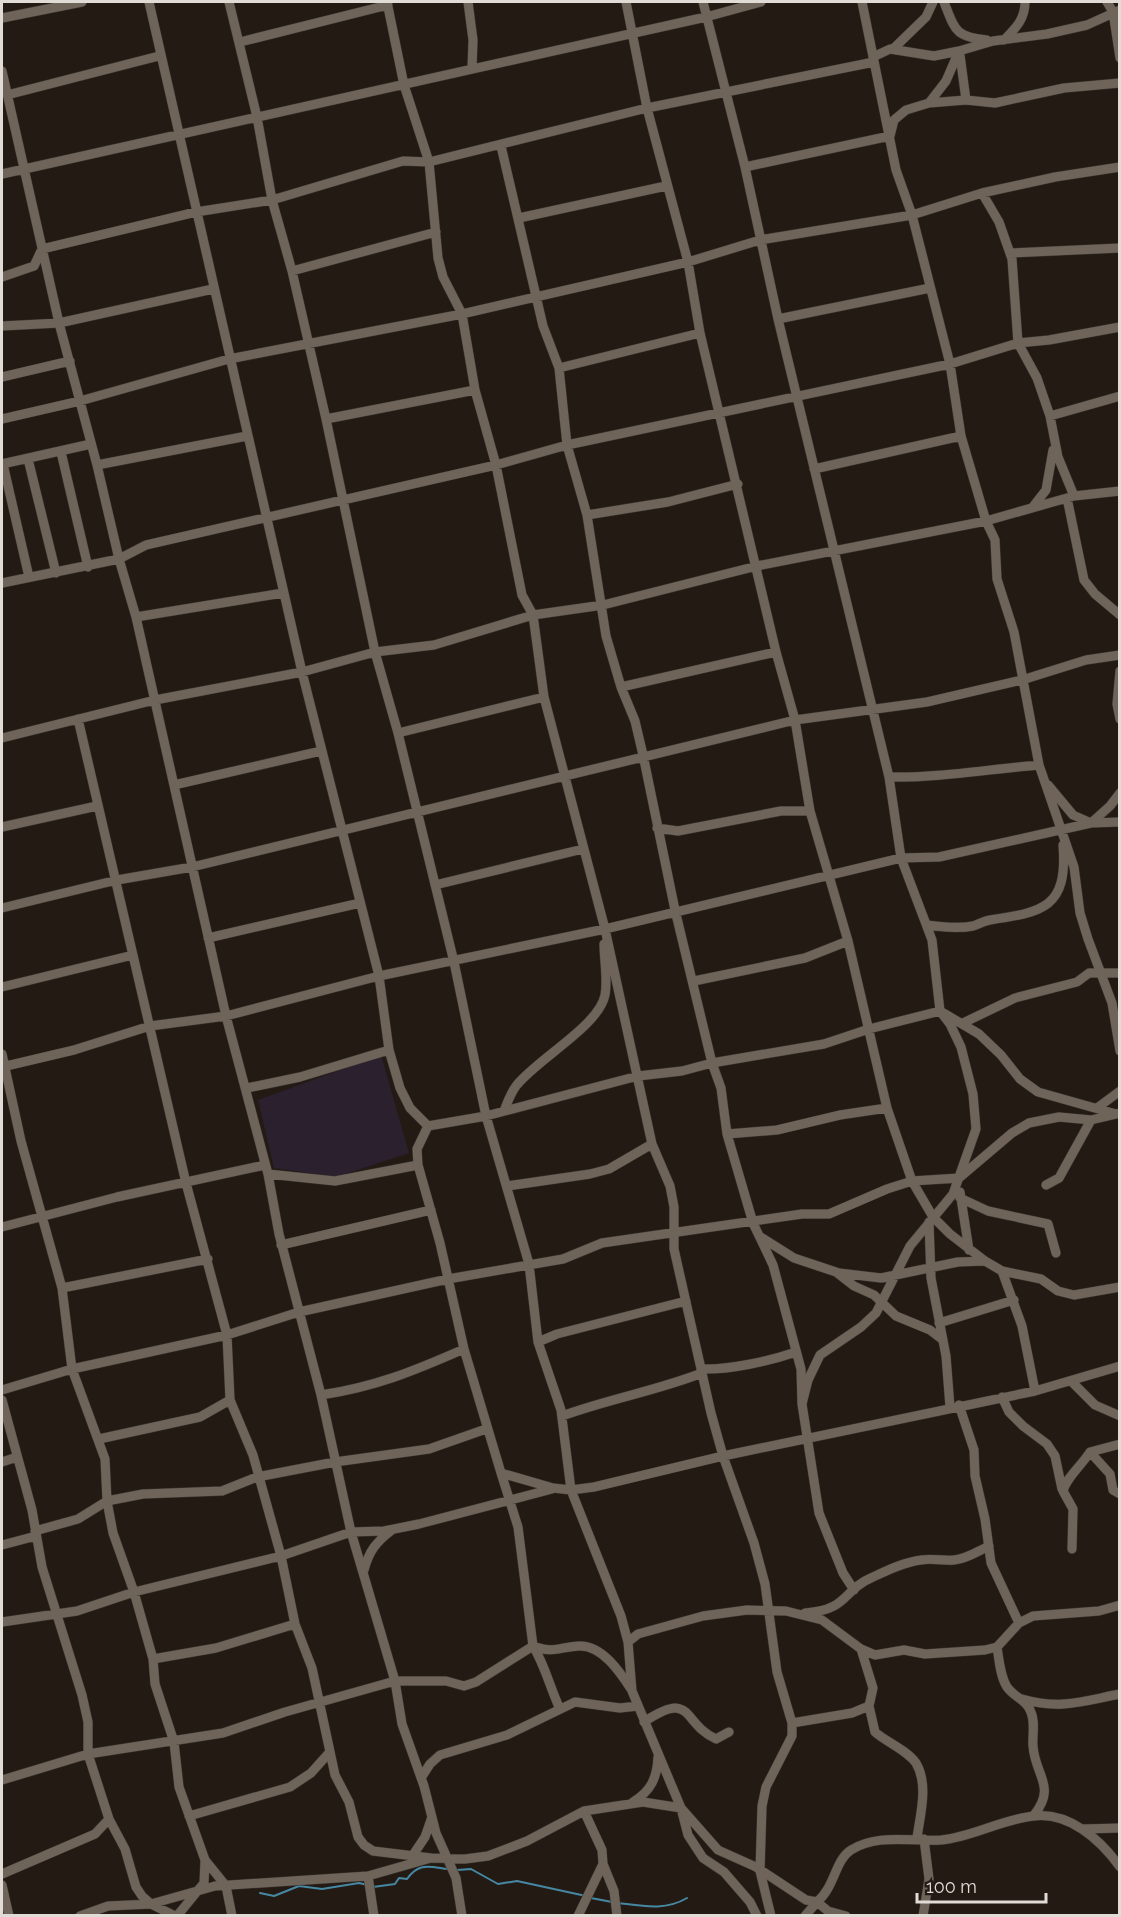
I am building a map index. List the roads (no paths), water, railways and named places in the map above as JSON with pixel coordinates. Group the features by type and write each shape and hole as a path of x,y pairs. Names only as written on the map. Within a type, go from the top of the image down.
{"street":[{"path":"2,18 81,2"},
{"path":"149,2 159,56 283,593 340,831 380,976 389,1050 400,1088 410,1108 428,1126"},
{"path":"230,2 257,117 272,200 292,271 326,419 375,652 398,733 454,962 486,1116 529,1264 538,1342 562,1416 571,1490 621,1616 628,1642 632,1691"},
{"path":"468,2 473,40 472,68"},
{"path":"626,2 647,108 688,262 700,333 738,484 776,652 795,720 810,812 848,941 887,1108 912,1181 931,1220 969,1250 1002,1270 1041,1279 1058,1291 1074,1295 1119,1287"},
{"path":"703,2 745,167 813,468 889,777 901,858 932,940 940,1011 950,1024 961,1047 973,1094 976,1129 953,1194 910,1246 876,1313 861,1327 820,1355 808,1380 802,1404"},
{"path":"2,174 706,17 761,2"},
{"path":"862,2 896,170 912,215 950,364 961,436 986,521 995,540 997,579 1014,632 1039,765 1074,867 1080,913 1098,972 1112,1003 1119,1051"},
{"path":"42,249 196,212 272,200 403,162 429,162 647,108 873,59 892,49 926,17 933,2"},
{"path":"944,2 954,27 966,38 993,41"},
{"path":"1004,40 1018,26 1025,12 1025,2"},
{"path":"1107,2 1116,11 1119,58"},
{"path":"240,42 388,3 404,85 429,162 438,258 443,277 462,314 475,390 496,465 522,595 534,615 544,697 605,929 652,1144 663,1164 670,1186 674,1249 702,1371 723,1456 754,1543 770,1612 777,1672 792,1723 792,1736 766,1787 759,1842 760,1870 771,1916"},
{"path":"892,49 934,56 993,41 1087,24 1116,11"},
{"path":"959,51 966,100"},
{"path":"929,103 946,81 959,51"},
{"path":"7,95 159,56"},
{"path":"2,71 22,169 59,323 136,617 226,1016 246,1088 282,1245 321,1395 351,1532 395,1681 402,1724 432,1817 456,1878 462,1916"},
{"path":"890,136 894,120 906,110 929,103 966,100 995,103 1064,88 1119,83"},
{"path":"745,167 890,136"},
{"path":"501,146 543,326 559,368 567,445 588,514 596,581 603,605 606,636 621,687 635,721 675,910 712,1063 721,1088 727,1134 753,1223 773,1265 801,1369 802,1404 812,1481 819,1513 843,1573 854,1590"},
{"path":"2,419 80,401 229,359 462,314 536,295 688,262 760,240 912,215 982,193 1055,177 1119,167"},
{"path":"519,218 666,186"},
{"path":"982,193 999,222 1010,253 1018,343 1036,378 1050,416 1058,457 1071,497 1084,580 1095,594 1119,615"},
{"path":"292,271 436,232"},
{"path":"1010,253 1119,248"},
{"path":"2,277 34,266 42,249"},
{"path":"778,319 930,288"},
{"path":"2,326 59,323 213,289"},
{"path":"2,583 88,567 119,559 146,545 343,498 496,465 567,445 719,411 950,364 1018,343 1119,327"},
{"path":"559,368 700,333"},
{"path":"2,377 70,361"},
{"path":"326,419 475,390"},
{"path":"1050,416 1119,396"},
{"path":"1032,508 1046,490 1054,435"},
{"path":"98,465 247,436"},
{"path":"813,468 961,436"},
{"path":"29,577 2,464 91,444"},
{"path":"61,452 88,567"},
{"path":"28,459 56,573"},
{"path":"588,514 668,502 738,484"},
{"path":"2,738 155,700 302,672 375,652 434,645 534,615 603,605 757,566 986,521 1071,497 1119,491"},
{"path":"136,617 283,593"},
{"path":"621,687 776,652"},
{"path":"2,909 117,879 192,867 416,810 795,720 927,702 1022,680 1086,660 1119,655"},
{"path":"1119,671 1117,704 1119,720"},
{"path":"398,733 544,697"},
{"path":"78,718 186,1183 227,1335 230,1400 253,1455 257,1477 282,1556 296,1624 312,1668 318,1703 326,1727 328,1754 334,1774 349,1802 358,1837 363,1845 373,1851 414,1854 431,1858 488,1856 527,1841 584,1811 643,1802 681,1808 718,1850 760,1870 792,1893 817,1902 828,1911 846,1916"},
{"path":"174,785 321,751"},
{"path":"889,777 924,777 969,770 1039,765"},
{"path":"1044,781 1074,815 1091,822"},
{"path":"1091,822 1110,806 1119,793"},
{"path":"2,827 97,806"},
{"path":"657,828 678,831 781,811 810,812"},
{"path":"3,1067 74,1050 150,1026 226,1016 380,976 605,929 675,910 830,877 901,858 939,857 1062,831 1091,822 1119,822"},
{"path":"927,925 973,926 986,920 1021,917 1040,910 1054,900 1063,882 1062,831"},
{"path":"435,885 583,849"},
{"path":"208,938 360,903"},
{"path":"504,1111 515,1087 560,1044 589,1023 598,1010 605,995 605,929"},
{"path":"694,981 805,958 848,941"},
{"path":"2,987 133,955"},
{"path":"963,1023 1015,998 1077,982 1089,973 1119,973"},
{"path":"428,1126 486,1116 638,1076 682,1071 712,1063 824,1044 869,1029 940,1011 979,1034 1001,1055 1020,1079 1038,1092 1119,1114"},
{"path":"246,1088 300,1077 389,1050"},
{"path":"2,1054 3,1067 41,1216 62,1288 72,1369 105,1459 107,1501 113,1533 134,1592 153,1659 155,1684 174,1742 179,1787 205,1860 226,1886 232,1916"},
{"path":"1097,1108 1119,1091"},
{"path":"727,1134 777,1130 840,1115 887,1108"},
{"path":"2,1390 72,1369 227,1335 299,1312 448,1279 563,1259 602,1243 753,1223 802,1214 829,1214 888,1188 912,1181 959,1178 1012,1133 1029,1123 1059,1117 1091,1120 1119,1114"},
{"path":"1046,1185 1059,1178 1091,1120"},
{"path":"428,1126 417,1149 418,1165 486,1429 518,1527 533,1646 543,1662 548,1682 560,1709"},
{"path":"507,1186 590,1174 609,1169 652,1144"},
{"path":"2,1227 186,1183 266,1170 309,1180 335,1181 418,1165"},
{"path":"959,1178 969,1250"},
{"path":"960,1198 988,1211 1048,1224 1056,1253"},
{"path":"282,1245 431,1210"},
{"path":"931,1220 930,1268 955,1406 974,1450 975,1476 998,1581 1019,1623"},
{"path":"759,1236 794,1258 836,1272 881,1278 958,1262 985,1261"},
{"path":"62,1288 208,1259"},
{"path":"1002,1270 1014,1300 1035,1391"},
{"path":"836,1272 854,1286 881,1301 896,1316 930,1330 943,1340"},
{"path":"939,1323 1014,1300"},
{"path":"538,1342 557,1334 686,1301"},
{"path":"321,1395 366,1388 420,1369 464,1349"},
{"path":"562,1416 605,1401 669,1386 702,1371 796,1352"},
{"path":"501,1473 554,1488 571,1490 955,1406 1035,1391 1119,1366"},
{"path":"1071,1381 1095,1405 1119,1416"},
{"path":"1002,1397 1009,1412 1047,1444 1054,1456 1063,1491 1073,1509 1072,1549"},
{"path":"2,1400 68,1656 82,1695 88,1722 88,1754 109,1819 125,1849 136,1887 148,1904 176,1916 204,1884 205,1860"},
{"path":"99,1439 200,1417 230,1400"},
{"path":"2,1545 78,1519 107,1501 143,1494 222,1491 257,1477 335,1462 429,1449 486,1429"},
{"path":"1063,1491 1065,1482 1079,1470 1090,1452 1119,1443"},
{"path":"1090,1452 1110,1474 1113,1490 1119,1494"},
{"path":"2,1462 17,1457"},
{"path":"2,1622 57,1612 77,1611 134,1592 282,1556 351,1532 394,1529 508,1502 554,1488"},
{"path":"364,1570 368,1555 376,1541 394,1529"},
{"path":"628,1642 638,1634 703,1616 747,1610 800,1614 825,1612 839,1605 869,1578 921,1560 961,1558 989,1546"},
{"path":"800,1614 822,1620 861,1649 875,1655 904,1650 925,1654 985,1650 997,1647 1019,1623 1034,1616 1099,1611 1119,1605"},
{"path":"153,1659 206,1650 296,1624"},
{"path":"533,1646 548,1652 580,1645 596,1651 609,1660 632,1691 681,1808 688,1835 703,1858 724,1872 754,1914"},
{"path":"2,1780 88,1754 223,1733 395,1681 446,1681 464,1686 476,1682 533,1646"},
{"path":"997,1647 1007,1687 1030,1708 1033,1718 1033,1748 1043,1775 1045,1791 1042,1804 1034,1815"},
{"path":"861,1649 873,1688 869,1706 874,1732 915,1762 923,1795 920,1838 929,1879 923,1916"},
{"path":"1017,1697 1037,1703 1077,1705 1119,1694"},
{"path":"421,1778 430,1764 440,1755 507,1735 575,1702 620,1708 638,1706"},
{"path":"792,1723 852,1713 869,1706"},
{"path":"644,1722 668,1708 679,1708 686,1711 707,1735 716,1738 729,1732"},
{"path":"189,1816 290,1787 311,1773 328,1754"},
{"path":"631,1803 644,1795 651,1785 657,1770 658,1754"},
{"path":"584,1811 602,1850 603,1864 614,1891 617,1916"},
{"path":"805,1916 817,1902 828,1894 843,1857 852,1849 875,1841 920,1838 940,1840 979,1832 1034,1815 1059,1817 1083,1829 1111,1854 1119,1867"},
{"path":"407,1865 425,1837 432,1817"},
{"path":"2,1874 95,1834 109,1819"},
{"path":"1083,1829 1119,1828"},
{"path":"80,1916 108,1906 148,1904 226,1886 368,1876 431,1858"},
{"path":"578,1916 603,1864"},
{"path":"368,1876 374,1916"},
{"path":"2,1886 9,1916"},
{"path":"145,1916 148,1904"}],"waterway":[{"path":"373,1887 395,1884 399,1878 407,1879 420,1868 448,1869"},
{"path":"457,1870 471,1869 498,1884 517,1881 586,1896"},
{"path":"260,1893 274,1896 299,1886 322,1889 359,1883 368,1885"},
{"path":"591,1898 612,1902"},
{"path":"618,1903 662,1906 687,1898"}]}
